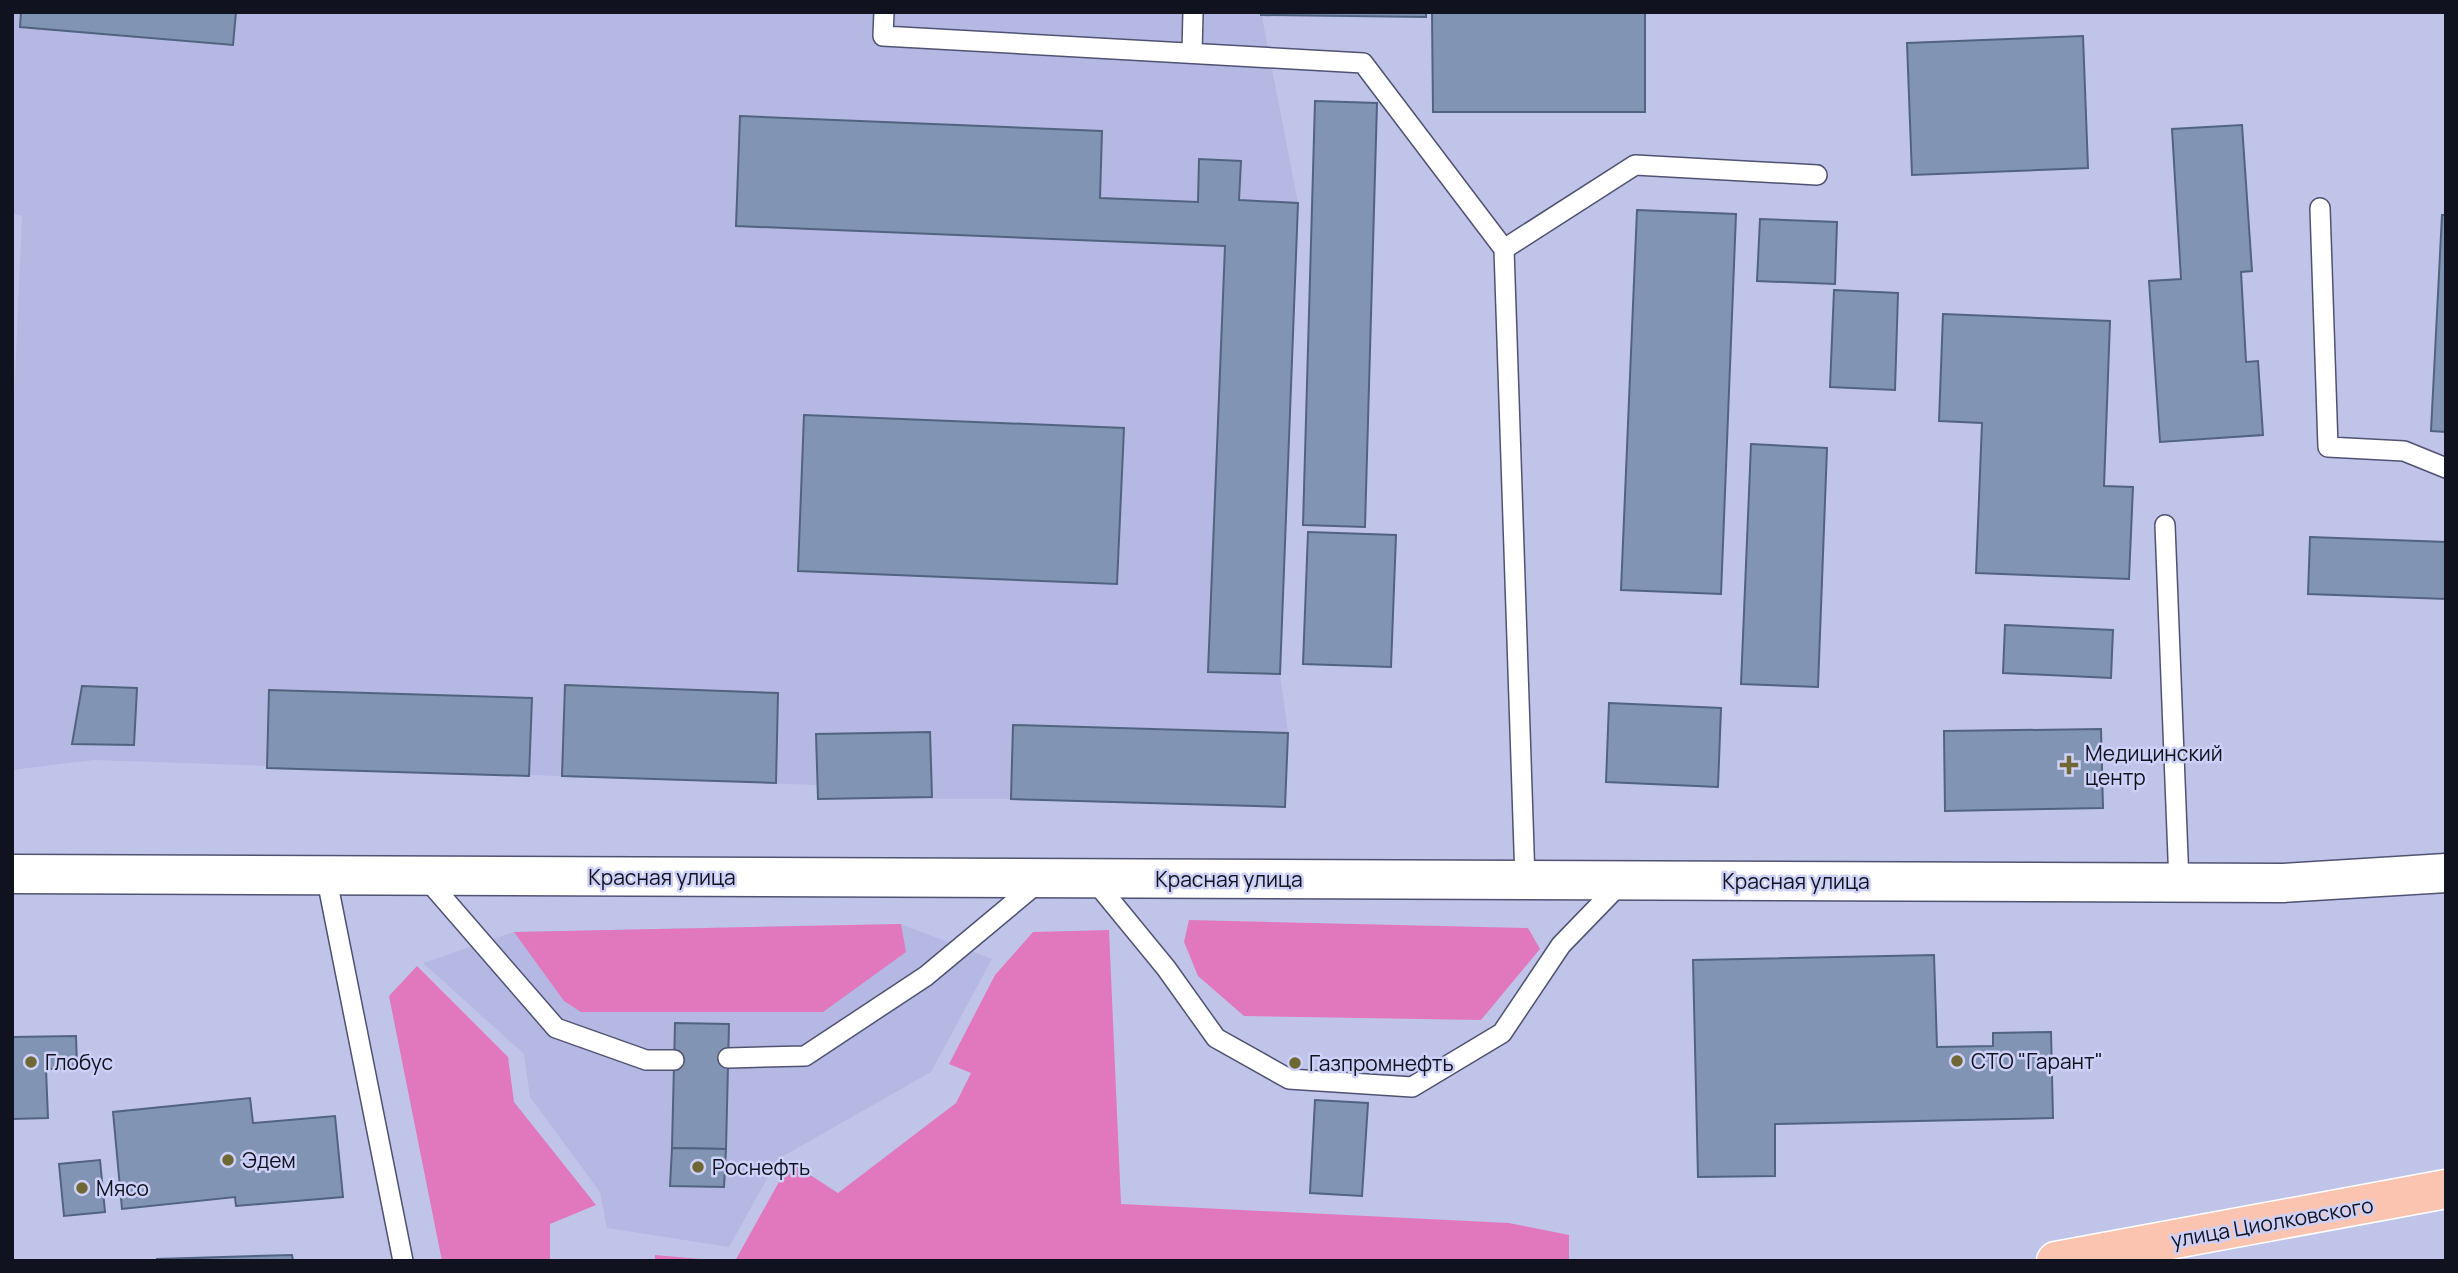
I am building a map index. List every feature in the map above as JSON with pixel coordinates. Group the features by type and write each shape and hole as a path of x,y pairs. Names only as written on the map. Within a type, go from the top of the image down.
{"main road":[{"name":"Красная улица","path":"12,874 2283,883 2446,873"},
{"name":"улица Циолковского","path":"2056,1261 2446,1189"}],"lane":[{"path":"884,12 883,36 1363,63 1504,249 1525,880"},
{"path":"1192,53 1193,12"},
{"path":"1504,249 1635,165 1818,175"},
{"path":"2320,208 2328,447 2404,452 2446,468"},
{"path":"2165,525 2179,883"},
{"path":"326,876 404,1261"},
{"path":"424,876 556,1028 646,1060 674,1060"},
{"path":"728,1058 805,1056 926,976 1044,878"},
{"path":"1093,878 1166,968 1216,1038 1289,1079 1412,1087 1502,1033 1561,945 1624,880"}],"shaded area":[{"path":"12,12 1261,12 1298,203 1280,674 1288,733 1285,807 1011,799 818,799 817,785 94,760 12,770 12,449 22,216 12,213"},
{"path":"1189,920 1528,928 1540,949 1481,1020 1244,1016 1198,976 1184,942"},
{"path":"901,924 992,959 931,1072 778,1159 729,1247 607,1228 600,1192 530,1097 524,1054 423,963 514,932"},
{"path":"901,924 906,952 823,1012 581,1012 564,1001 514,932"},
{"path":"1109,930 1121,1204 1509,1223 1569,1235 1569,1261 735,1261 790,1162 838,1193 956,1103 971,1073 949,1064 995,975 1033,932"},
{"path":"417,966 508,1057 514,1102 596,1205 550,1224 550,1261 442,1261 389,996"},
{"path":"655,1255 722,1261 655,1261"}],"building":[{"path":"21,12 236,12 233,45 20,27"},
{"path":"1261,12 1426,12 1426,17 1261,15"},
{"path":"1432,12 1645,12 1645,112 1433,112"},
{"path":"2083,36 2088,168 1912,175 1907,43"},
{"path":"1315,101 1377,103 1365,527 1303,525"},
{"path":"740,116 1102,131 1100,198 1198,202 1199,159 1241,161 1239,200 1298,203 1280,674 1208,672 1225,246 736,226"},
{"path":"2242,125 2252,271 2241,272 2246,362 2258,361 2263,435 2160,442 2149,281 2181,279 2172,129"},
{"path":"1637,210 1736,214 1721,594 1621,590"},
{"path":"2442,215 2446,215 2446,432 2431,431"},
{"path":"1760,219 1837,222 1835,284 1757,281"},
{"path":"1834,290 1898,293 1895,390 1830,387"},
{"path":"1943,314 2110,321 2104,486 2133,487 2129,579 1976,573 1982,423 1939,421"},
{"path":"804,415 1124,428 1117,584 798,571"},
{"path":"1751,444 1827,448 1818,687 1741,684"},
{"path":"1308,532 1396,535 1391,667 1303,664"},
{"path":"2310,537 2446,542 2446,599 2308,594"},
{"path":"2005,625 2113,630 2111,678 2003,673"},
{"path":"565,685 778,693 776,783 562,776"},
{"path":"82,686 137,688 134,745 72,744"},
{"path":"269,690 532,698 529,776 267,768"},
{"path":"1609,703 1721,708 1718,787 1606,782"},
{"path":"1013,725 1288,733 1285,807 1011,799"},
{"path":"2101,729 2103,808 1945,811 1944,731"},
{"path":"930,732 932,797 818,799 816,734"},
{"path":"1934,955 1937,1047 1993,1046 1993,1033 2051,1032 2053,1118 1775,1124 1775,1176 1698,1177 1693,960"},
{"path":"675,1023 729,1024 726,1149 672,1148"},
{"path":"76,1036 77,1068 46,1069 48,1118 12,1119 12,1037"},
{"name":"Эдем","path":"250,1098 253,1123 335,1116 343,1197 236,1206 235,1197 122,1209 113,1112"},
{"path":"1315,1100 1368,1103 1362,1196 1310,1193"},
{"name":"Роснефть","path":"672,1148 726,1149 724,1187 670,1186"},
{"name":"Мясо","path":"100,1160 105,1212 64,1216 59,1164"},
{"path":"292,1255 293,1261 156,1259"}],"place":[{"name":"Медицинский центр","path":"2069,765"},
{"name":"СТО \"Гарант\"","path":"1957,1061"},
{"name":"Глобус","path":"31,1062"},
{"name":"Газпромнефть","path":"1295,1063"},
{"name":"Эдем","path":"228,1160"},
{"name":"Роснефть","path":"698,1167"},
{"name":"Мясо","path":"82,1188"}]}
